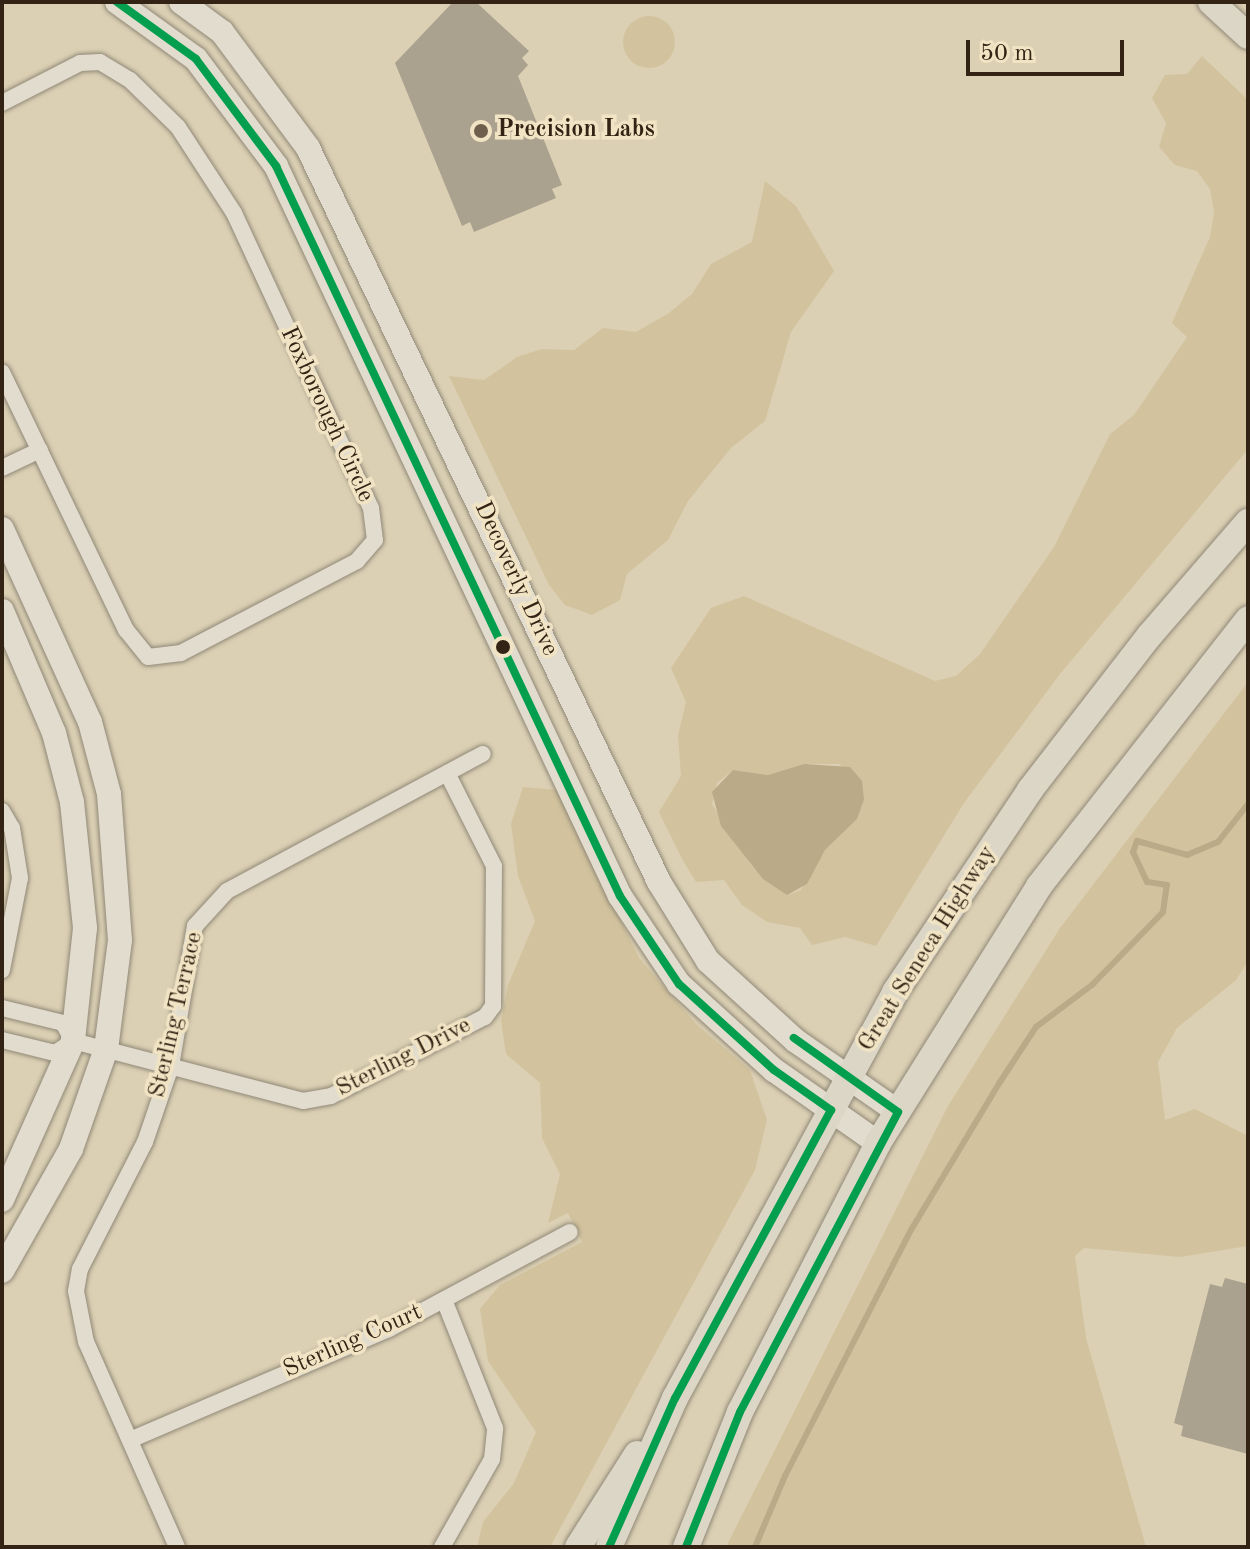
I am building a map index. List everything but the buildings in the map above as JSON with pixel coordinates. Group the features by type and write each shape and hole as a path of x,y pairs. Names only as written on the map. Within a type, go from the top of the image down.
{"main road":[{"path":"1211,2 1248,36"},
{"name":"Great Seneca Highway","path":"609,1547 675,1398 895,992 1030,790 1150,635 1248,522"},
{"path":"686,1547 740,1412 878,1143 1039,886 1248,619"},
{"path":"578,1547 675,1398"}],"street":[{"name":"Decoverly Drive","path":"117,2 196,59 276,166 620,896 688,994 774,1070 878,1143"},
{"name":"Decoverly Drive","path":"181,2 222,32 308,148 675,908 708,961 743,997 848,1079 898,1112"},
{"name":"Foxborough Circle","path":"2,103 68,68 100,62 130,80 178,127 234,213 371,508 375,540 357,561 181,653 148,657 126,630 2,372"},
{"path":"2,468 40,450"},
{"path":"2,529 90,722 109,794 120,940 106,1049 71,1149 2,1271"},
{"path":"2,611 54,733 72,802 85,928 73,1041 2,1200"},
{"name":"Sterling Terrace","path":"177,1547 86,1342 76,1291 80,1269 145,1142 171,1066 189,944 205,909 227,891 483,754"},
{"name":"Sterling Drive","path":"73,1041 273,1097 331,1096 485,1017 493,1006 494,866 447,773"},
{"path":"2,811 12,828 20,878 2,970"},
{"path":"2,1008 63,1023 73,1041"},
{"path":"2,1040 55,1053 73,1041"},
{"name":"Sterling Court","path":"130,1440 444,1300 570,1232"},
{"path":"442,1547 492,1459 495,1428 444,1300"}],"shaded area":[{"path":"649,16 667,24 675,42 667,60 649,68 631,60 623,42 631,24"},
{"path":"1202,56 1248,100 1248,449 1060,674 964,803 876,946 845,937 812,945 800,928 767,922 742,905 724,880 696,882 682,859 659,812 681,776 678,735 686,702 671,668 711,608 744,596 935,681 956,676 980,654 1054,547 1110,434 1134,415 1187,337 1172,323 1210,237 1214,212 1210,189 1197,171 1175,165 1159,147 1166,123 1152,98 1165,75 1187,74","holes":["804,764 840,764 864,800 857,819 825,850 801,890 787,895 751,865 712,804 717,783 733,770 768,775"]},
{"path":"765,181 796,206 834,271 791,332 765,421 731,448 688,501 668,540 627,574 620,600 592,615 565,605 549,585 449,376 484,380 517,357 542,349 574,350 603,328 636,332 669,313 692,294 711,264 752,242"},
{"path":"1248,682 1248,961 1236,980 1177,1028 1158,1062 1165,1120 1195,1109 1248,1136 1248,1246 1180,1257 1084,1248 1075,1256 1086,1338 1146,1547 726,1547 948,1106 1060,928"},
{"path":"804,764 850,767 862,781 864,800 857,819 825,850 807,884 787,895 763,879 721,826 712,792 733,770 768,775"},
{"path":"523,787 557,790 639,958 696,1024 750,1070 767,1120 755,1170 550,1547 477,1547 483,1522 514,1483 536,1432 488,1361 480,1309 500,1285 582,1242 568,1213 548,1223 560,1174 542,1138 540,1083 506,1054 501,1021 508,985 535,921 518,876 511,824"}],"waterway":[{"path":"755,1547 785,1476 911,1230 1000,1082 1036,1027 1093,984 1163,912 1167,885 1147,882 1133,852 1137,841 1187,855 1218,842 1248,804"}],"transit line":[{"path":"117,2 196,59 276,166 620,896 679,984 774,1070 831,1110 675,1398 609,1547"},
{"path":"686,1547 740,1412 898,1112 794,1038"}],"place":[{"name":"Precision Labs","path":"481,131"}]}
